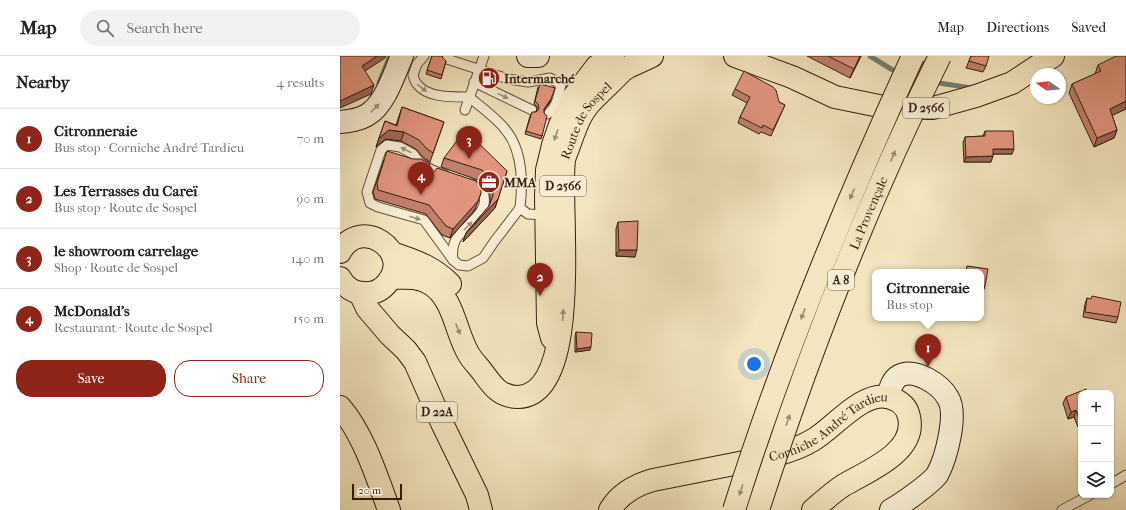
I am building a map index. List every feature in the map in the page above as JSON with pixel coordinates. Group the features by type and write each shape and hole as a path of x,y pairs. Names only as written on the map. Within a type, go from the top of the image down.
{"main road":[{"name":"Route de Sospel","path":"555,353 548,323 546,215 547,170 553,145 572,99 597,66 613,60 652,56"},
{"name":"D 2566","path":"735,56 792,76 835,97 884,107 933,108 976,96 1012,82 1052,56"},
{"name":"D 2566","path":"761,56 792,76"},
{"name":"La Provençale","path":"734,510 767,410 826,254 913,56"},
{"name":"La Provençale","path":"758,510 790,414 852,252 880,185 940,56"},
{"name":"Route de Sospel","path":"360,293 376,292 387,283 415,278 430,284 441,294 448,305 468,354 490,384 499,391 511,396 525,396 540,388 553,365 562,324 565,287 563,196 564,160 576,125 613,60"},
{"path":"343,245 357,237 368,236 378,238 392,253 394,270 387,283 380,322"},
{"path":"392,253 420,262 442,276 451,285 459,296 480,346 483,373"},
{"path":"340,278 342,282 350,289 360,293"},
{"name":"D 22A","path":"360,293 367,308 390,335 406,350 415,362 441,421 477,495 481,510"},
{"name":"Corniche André Tardieu","path":"610,510 624,493 641,483 766,458 793,450 813,441 863,402 878,396 888,397"},
{"path":"813,510 832,494 879,466 895,452 906,439 910,427 907,411 901,403 888,397"},
{"path":"340,407 350,420 358,435 389,510"}],"street":[{"path":"340,122 354,120 368,114 382,101 402,56"},
{"path":"528,56 538,56"},
{"name":"Corniche André Tardieu","path":"888,397 891,384 900,376 912,374 922,377 938,385 949,399 953,423 947,450 936,475 920,490 891,510"}],"lane":[{"path":"424,56 417,64 413,75 417,84 425,92 447,97 469,98 504,128 513,141 522,173 520,208 494,242 484,258 468,266 458,265 453,260 424,220 378,207 370,202 366,192 384,154 381,150 387,145 400,147 413,154 419,162 432,170 476,185 480,189 484,196 484,203 480,213 455,241 452,249 453,260"},
{"path":"465,110 484,56"},
{"path":"447,59 508,79 528,82 550,78 561,85 557,101 553,109 548,114"},
{"path":"474,82 532,110"},
{"path":"406,161 419,162"},
{"path":"520,208 528,214 546,215 553,219 556,277 565,287"},
{"path":"1114,482 1126,475"},
{"path":"1062,510 1084,498"}],"building":[{"path":"340,56 377,56 362,66 374,85 340,101"},
{"path":"432,56 443,56 442,57 446,61 442,75 427,70"},
{"path":"828,56 860,56 854,69"},
{"path":"971,56 989,56 986,66 969,61"},
{"path":"1116,56 1126,56 1126,101 1110,109 1117,130 1097,138 1072,84 1101,71 1098,65"},
{"path":"744,71 773,87 776,90 779,102 785,105 773,130 763,125 762,128 740,117 750,97 735,89"},
{"path":"540,84 555,88 551,99 544,109 544,113 547,116 542,136 526,131 532,112 536,112 539,109 538,104 535,101"},
{"path":"402,107 444,122 433,153 419,140 404,132 389,130 379,138 385,121 397,126"},
{"path":"465,130 507,171 498,199 466,233 489,206 493,196 493,186 492,182 482,170 444,158"},
{"path":"985,131 1013,131 1014,149 993,149 993,156 966,157 965,137 985,136"},
{"path":"387,151 413,159 421,159 430,164 422,187 437,168 476,181 481,188 478,201 453,229 446,226 429,205 378,190 377,183"},
{"path":"638,221 637,250 619,250 618,222"},
{"path":"967,266 988,269 985,286 984,269 966,269"},
{"path":"1092,296 1121,302 1118,317 1085,312 1087,298 1091,299"},
{"path":"576,332 592,333 591,347 577,349"},
{"path":"1078,392 1078,416 1076,410 1071,412 1066,397"}],"waterway":[{"path":"379,83 390,56"},
{"path":"870,56 900,73"},
{"path":"933,82 971,88"}],"place":[{"name":"Intermarché","path":"489,78"},
{"name":"le showroom carrelage","path":"469,159"},
{"name":"MMA","path":"489,182"},
{"name":"McDonald's","path":"421,195"},
{"name":"Les Terrasses du Careï","path":"540,296"},
{"name":"Citronneraie","path":"928,367"}]}
